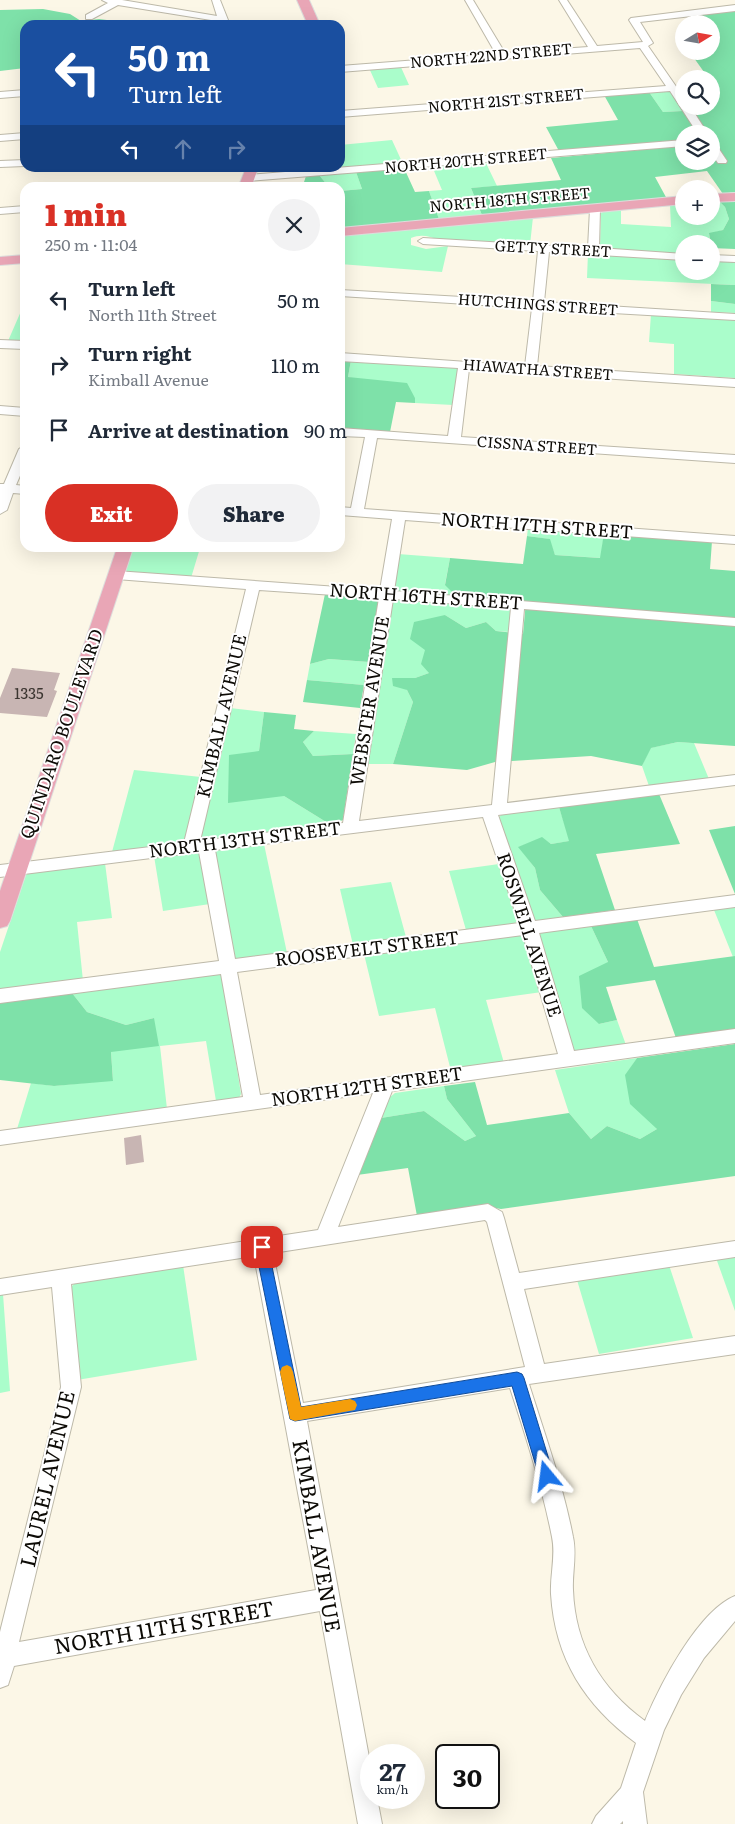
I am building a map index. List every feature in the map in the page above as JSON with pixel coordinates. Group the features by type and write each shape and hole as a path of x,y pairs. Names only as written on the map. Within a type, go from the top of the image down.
{"main road":[{"path":"304,0 312,20"},
{"name":"NORTH 18TH STREET","path":"345,232 675,201"},
{"path":"0,261 20,259"},
{"name":"QUINDARO BOULEVARD","path":"0,922 9,870 124,552"}],"street":[{"path":"216,0 223,20"},
{"path":"469,0 501,56"},
{"path":"563,0 594,48"},
{"path":"89,17 110,1 217,20"},
{"path":"675,92 643,44 648,43 634,20 693,9 735,8"},
{"name":"NORTH 22ND STREET","path":"345,69 643,44"},
{"name":"NORTH 21ST STREET","path":"345,114 672,88"},
{"path":"0,95 20,93"},
{"path":"0,138 20,136"},
{"name":"NORTH 20TH STREET","path":"345,170 675,144"},
{"path":"0,164 20,163"},
{"name":"NORTH 20TH STREET","path":"248,178 323,172"},
{"path":"0,211 20,209"},
{"path":"593,252 596,209"},
{"name":"GETTY STREET","path":"423,241 675,257"},
{"path":"531,369 544,249"},
{"path":"720,258 735,259"},
{"name":"HUTCHINGS STREET","path":"345,293 735,317"},
{"path":"0,344 20,345"},
{"name":"HIAWATHA STREET","path":"345,357 735,382"},
{"path":"454,440 464,365"},
{"path":"0,410 20,412"},
{"name":"CISSNA STREET","path":"345,432 735,459"},
{"path":"357,512 372,434"},
{"path":"0,510 4,488 20,458"},
{"path":"4,488 20,490"},
{"name":"NORTH 17TH STREET","path":"345,511 735,540"},
{"name":"WEBSTER AVENUE","path":"350,827 399,516"},
{"name":"NORTH 16TH STREET","path":"116,575 518,604 735,622"},
{"name":"KIMBALL AVENUE","path":"253,586 198,846 228,967 253,1103"},
{"name":"ROSWELL AVENUE","path":"518,604 494,811 568,1059"},
{"name":"NORTH 13TH STREET","path":"9,870 735,780"},
{"name":"ROOSEVELT STREET","path":"0,996 735,901"},
{"name":"NORTH 12TH STREET","path":"0,1138 735,1036"},
{"path":"324,1238 385,1086"},
{"path":"0,1287 488,1212 494,1218 512,1282 527,1376 563,1542 562,1591 568,1634 578,1660 593,1686 618,1715 649,1739"},
{"name":"KIMBALL AVENUE","path":"262,1247 295,1414 327,1598 370,1824"},
{"path":"512,1282 735,1249"},
{"name":"LAUREL AVENUE","path":"2,1663 71,1387 61,1278"},
{"path":"295,1414 527,1376 735,1345"},
{"name":"NORTH 11TH STREET","path":"2,1663 327,1598"},
{"path":"604,1824 631,1792 649,1739 671,1692 696,1651 721,1618 735,1607"},
{"path":"631,1792 635,1824"}],"green space":[{"path":"43,9 70,14 79,20 20,20 20,69 0,71 0,10"},
{"path":"735,10 735,192 723,194 720,190 720,180 713,180 707,171 655,177 667,199 482,215 471,188 561,180 551,158 675,147 675,170 720,170 720,163 727,162 720,152 720,125 701,125 694,115 720,115 720,70 703,70 695,60 720,60 720,15 691,15"},
{"path":"400,65 409,85 378,88 369,68"},
{"path":"670,91 675,99 675,111 663,112 649,92"},
{"path":"649,92 663,112 675,111 675,115 686,115 692,125 675,125 675,141 559,151 546,127 618,120 604,95"},
{"path":"392,140 403,164 345,169 345,145"},
{"path":"485,161 497,186 471,188 482,215 439,219 429,191 442,190 432,166"},
{"path":"404,168 415,192 429,191 439,219 345,228 345,191 362,189 356,172"},
{"path":"356,172 362,189 345,191 345,182 325,182 319,175"},
{"path":"319,175 325,182 304,182 306,176"},
{"path":"730,199 735,202 735,249 720,248 720,235 709,235 709,233 723,230 729,219 720,200"},
{"path":"720,202 725,207 729,219 723,230 709,235 675,235 675,253 606,249 600,245 601,213 621,210 621,224 671,227 670,205 675,205 675,225 720,225"},
{"path":"533,217 530,245 439,240 425,236 411,238 411,245 426,249 448,246 442,272 345,264 345,235"},
{"path":"588,253 675,258 675,280 720,280 720,261 735,262 735,285 587,278"},
{"path":"711,284 735,285 735,304 711,301"},
{"path":"711,301 735,304 735,313 711,312"},
{"path":"20,313 20,342 8,341"},
{"path":"651,314 735,319 735,378 674,374 674,344 649,342"},
{"path":"345,360 351,360 348,377 407,383 415,398 415,403 396,402 390,432 345,429"},
{"path":"351,360 455,367 459,369 453,405 415,403 415,398 348,377"},
{"path":"528,528 604,533 601,558 555,555 549,539 527,536"},
{"path":"604,533 712,541 710,569 735,571 735,746 678,742 651,748 642,766 591,756 495,762 467,770 393,764 413,702 407,690 393,686 392,678 415,678 429,673 421,664 425,650 410,639 414,622 445,615 466,628 486,622 496,631 523,634 526,601 456,596 445,585 450,558 523,564 527,536 550,539 555,555 600,558"},
{"path":"131,552 199,552 191,578 126,573 124,571"},
{"path":"398,554 450,558 445,584 456,596 394,592 392,588"},
{"path":"325,594 375,598 379,601 369,662 329,659 310,664"},
{"path":"392,599 509,607 511,610 509,632 496,631 486,622 466,628 445,615 425,650 429,673 415,678 392,678 407,690 413,702 393,764 365,764"},
{"path":"329,659 369,662 364,685 307,680 310,664"},
{"path":"307,680 364,685 360,708 303,702"},
{"path":"230,708 264,712 259,751 284,796 331,825 204,840 200,836"},
{"path":"264,712 296,715 294,729 314,731 303,742 313,756 353,754 343,820 331,825 284,796 228,803 229,755 259,751"},
{"path":"314,731 356,734 353,754 313,756 303,742"},
{"path":"678,742 694,743 709,779 649,786 642,766 650,748"},
{"path":"134,770 201,777 184,841 180,844 112,852"},
{"path":"659,794 680,844 596,854 615,910 563,917 540,890 535,868 518,847 542,837 551,844 569,841 559,807"},
{"path":"559,807 570,841 551,844 542,838 519,847 535,868 540,890 563,917 531,920 497,819 501,815"},
{"path":"735,826 735,894 709,830"},
{"path":"264,844 287,953 239,960 234,958 215,854 217,850"},
{"path":"196,851 200,853 210,904 163,911 154,856"},
{"path":"105,863 112,918 77,922 83,981 0,991 0,952 26,875"},
{"path":"499,864 517,921 514,924 466,930 449,871"},
{"path":"391,882 406,937 353,945 340,889"},
{"path":"735,907 735,956 733,957 714,910"},
{"path":"637,919 654,967 735,956 735,1030 676,1038 655,980 606,987 617,1020 599,1024 582,1008 579,976 608,962 591,926"},
{"path":"591,926 608,962 599,1024 617,1020 626,1045 579,1053 573,1050 537,937 541,932"},
{"path":"517,934 523,936 542,992 486,1000 504,1063 451,1071 435,1008 379,1016 364,954"},
{"path":"217,973 222,975 241,1094 239,1098 216,1101 206,1041 160,1046 167,1109 17,1129 31,1083 54,1086 113,1080 111,1052 154,1018 126,1025 87,1012 72,993"},
{"path":"72,993 87,1012 126,1025 154,1018 159,1046 111,1052 113,1081 54,1086 0,1080 0,1002"},
{"path":"735,1044 735,1176 501,1209 485,1206 417,1216 408,1168 357,1175 381,1118 424,1111 465,1141 476,1136 447,1099 444,1086 475,1082 487,1125 569,1113 591,1139 607,1126 640,1139 657,1129 630,1104 625,1075 637,1058"},
{"path":"637,1058 626,1075 657,1129 640,1139 607,1126 591,1139 569,1113 555,1070"},
{"path":"444,1086 447,1099 476,1136 465,1141 424,1111 381,1118 389,1098 395,1093"},
{"path":"735,1255 735,1311 716,1258"},
{"path":"183,1265 197,1360 77,1380 69,1289 75,1283"},
{"path":"669,1265 693,1338 599,1354 577,1280"},
{"path":"0,1294 3,1294 10,1391 0,1393"}],"building":[{"path":"12,668 60,673 54,690 57,691 47,717 0,713 0,698"},
{"path":"141,1135 144,1162 126,1165 124,1138"}],"slow traffic":[{"path":"287,1372 295,1414 350,1405"}],"route":[{"path":"262,1247 295,1414 517,1378 547,1476"}]}
